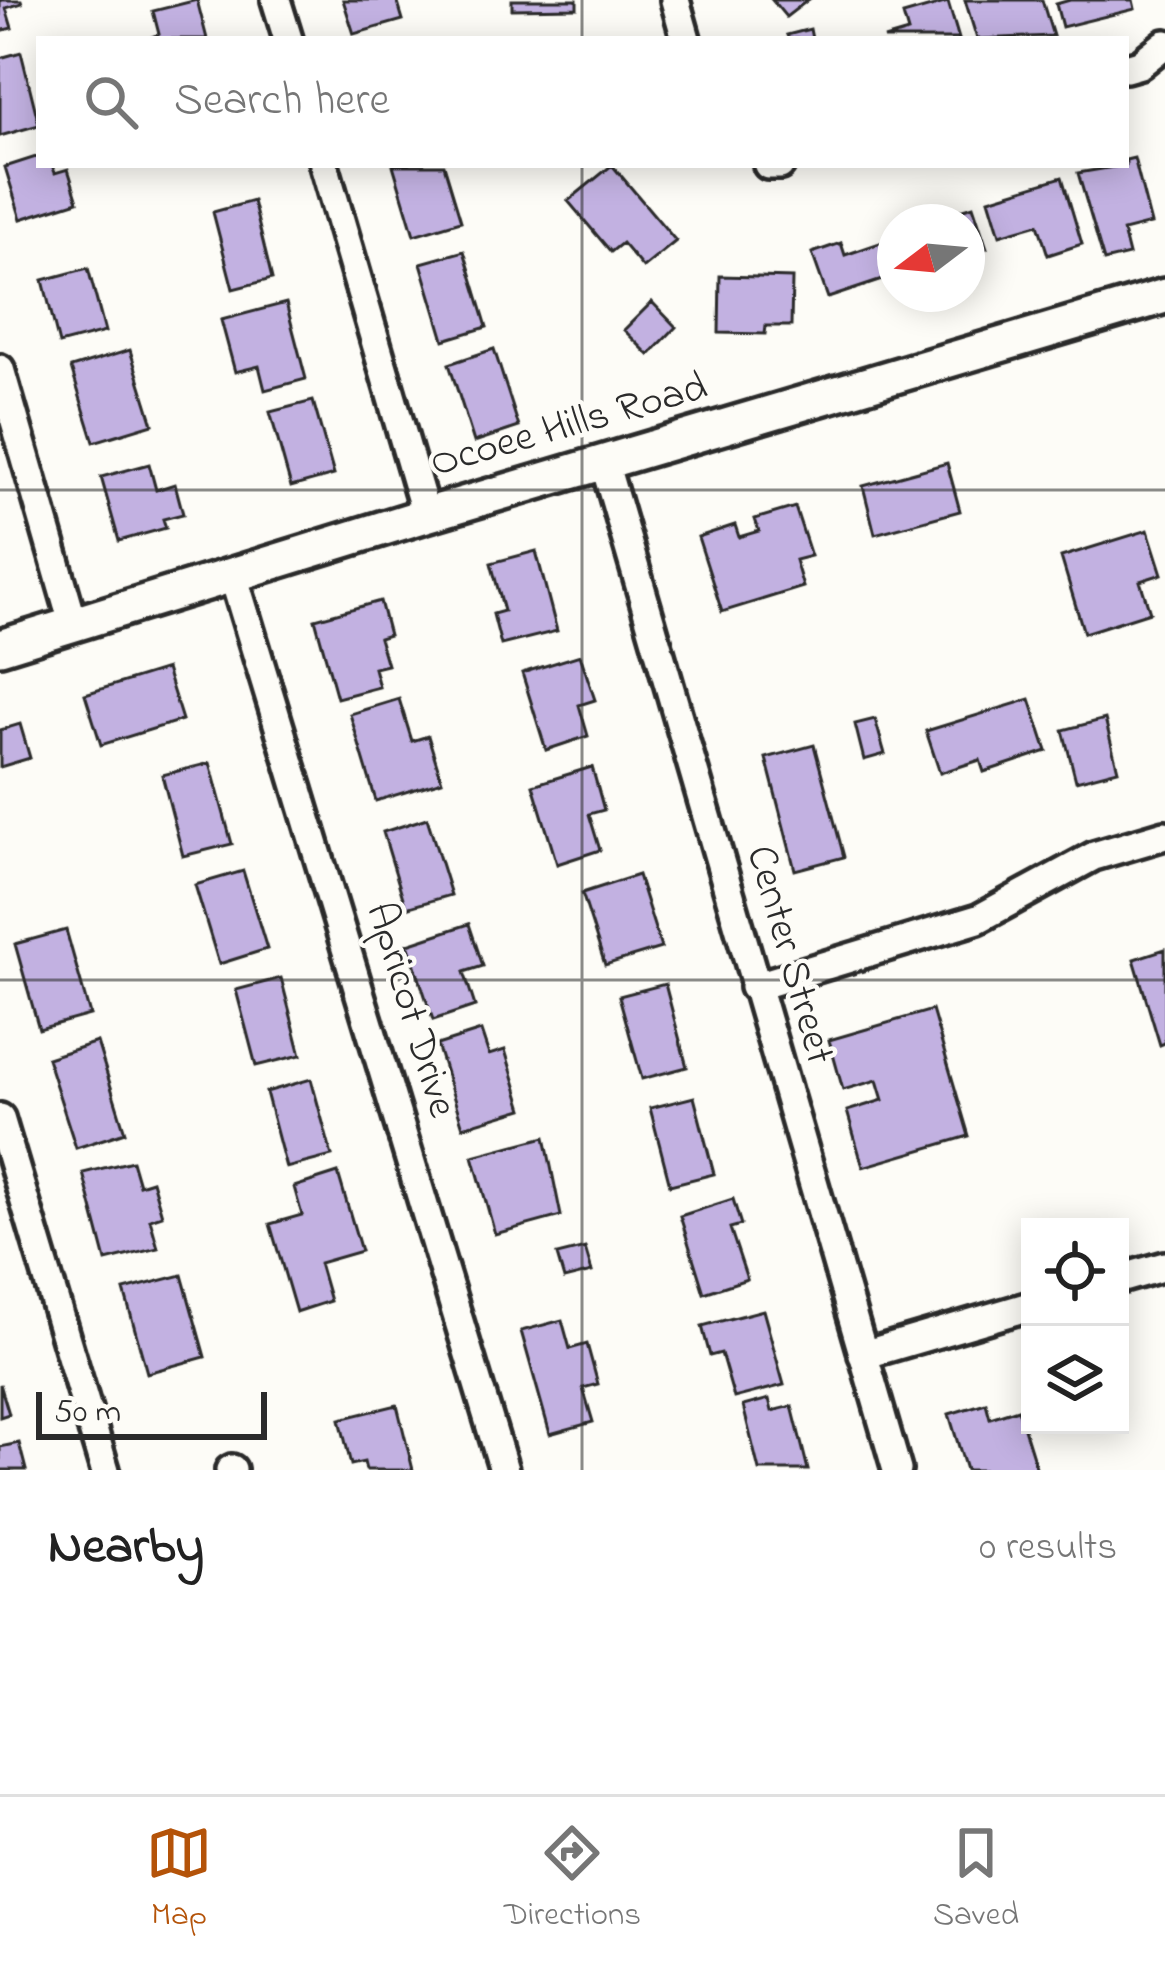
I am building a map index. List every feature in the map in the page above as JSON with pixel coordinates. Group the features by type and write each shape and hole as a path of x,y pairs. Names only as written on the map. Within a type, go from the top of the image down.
{"street":[{"path":"276,0 287,36"},
{"path":"675,0 685,36"},
{"path":"1129,67 1165,44"},
{"path":"326,168 426,515"},
{"name":"Ocoee Hills Road","path":"0,647 1165,296"},
{"path":"0,369 74,626"},
{"name":"Center Street","path":"604,462 896,1470"},
{"name":"Apricot Drive","path":"233,575 504,1470"},
{"path":"754,987 978,919 1094,856 1165,835"},
{"path":"0,1118 105,1470"},
{"path":"1129,1276 1165,1266"},
{"path":"863,1355 1021,1309"}],"building":[{"path":"0,0 22,3 6,8 12,28 0,31"},
{"path":"197,0 206,36 154,36 159,34 153,11"},
{"path":"343,0 397,0 403,20 354,34"},
{"path":"512,0 577,0 577,8 512,9"},
{"path":"772,0 808,0 786,17"},
{"path":"965,0 1042,0 1053,36 976,36"},
{"path":"1133,0 1135,9 1062,27 1056,4"},
{"path":"948,2 958,36 894,36 908,32 903,15"},
{"path":"810,29 811,36 788,36"},
{"path":"21,52 36,126 0,136 0,58"},
{"path":"36,157 36,168 53,168 55,173 68,169 78,201 21,219 5,167"},
{"path":"1134,158 1151,224 1123,231 1129,255 1104,261 1078,173 1129,168 1129,159"},
{"path":"394,168 445,168 461,221 414,235"},
{"path":"615,168 676,241 643,268 622,243 611,252 568,201"},
{"path":"1062,177 1082,244 1048,255 1038,224 1000,235 989,199"},
{"path":"253,201 272,279 233,289 213,212"},
{"path":"841,243 845,255 877,244 877,282 828,298 812,253"},
{"path":"464,251 487,327 444,340 421,263"},
{"path":"88,268 105,332 59,344 43,280"},
{"path":"720,276 792,278 791,326 766,326 765,334 719,333"},
{"path":"652,302 676,327 649,355 624,330"},
{"path":"286,303 306,379 265,390 259,366 235,372 221,320"},
{"path":"494,349 519,427 474,442 449,364"},
{"path":"130,350 153,424 94,442 71,368"},
{"path":"313,401 334,475 291,487 270,412"},
{"path":"947,463 960,511 875,534 863,486"},
{"path":"149,464 156,490 175,484 183,514 163,519 166,528 119,541 101,477"},
{"path":"795,507 811,556 795,560 803,587 722,612 698,537 735,525 739,537 759,531 755,519"},
{"path":"1148,530 1162,574 1140,581 1150,612 1084,633 1061,557"},
{"path":"536,551 557,631 501,645 493,614 504,611 491,563"},
{"path":"380,601 389,635 379,638 387,665 374,668 379,687 337,698 315,619"},
{"path":"580,655 595,700 579,705 588,736 546,750 522,673"},
{"path":"166,669 182,720 101,745 85,694"},
{"path":"399,699 412,741 428,736 442,781 376,801 350,714"},
{"path":"1030,699 1047,751 984,772 980,760 940,773 926,731"},
{"path":"875,719 885,754 864,760 855,724"},
{"path":"1105,719 1118,770 1076,781 1063,730"},
{"path":"20,724 30,758 0,767 0,730"},
{"path":"814,745 844,857 795,870 766,758"},
{"path":"210,763 232,844 183,856 162,775"},
{"path":"592,767 604,810 589,814 600,850 557,864 533,785"},
{"path":"427,818 451,895 406,908 383,832"},
{"path":"243,871 267,949 219,964 195,885"},
{"path":"638,875 661,948 605,965 582,893"},
{"path":"469,924 483,966 464,972 475,1006 433,1020 408,944"},
{"path":"66,930 90,1015 39,1029 15,944"},
{"path":"1165,949 1165,1043 1160,1045 1134,959"},
{"path":"281,978 301,1055 256,1066 236,990"},
{"path":"665,984 687,1067 642,1079 619,996"},
{"path":"932,1010 969,1136 863,1167 847,1111 883,1100 877,1080 843,1090 829,1040"},
{"path":"481,1031 489,1055 505,1050 523,1109 463,1127 437,1045"},
{"path":"97,1042 125,1132 76,1148 47,1058"},
{"path":"311,1079 332,1156 286,1168 266,1092"},
{"path":"694,1097 714,1174 670,1185 650,1108"},
{"path":"545,1137 561,1216 495,1234 473,1156"},
{"path":"132,1161 139,1185 152,1181 162,1215 150,1219 158,1248 106,1261 83,1173"},
{"path":"338,1173 361,1251 319,1263 330,1301 296,1312 270,1224 302,1215 294,1187"},
{"path":"733,1199 741,1225 730,1228 747,1279 704,1293 680,1216"},
{"path":"585,1248 592,1272 564,1279 557,1255"},
{"path":"182,1275 205,1357 147,1373 124,1290"},
{"path":"763,1310 784,1385 734,1398 721,1353 710,1356 702,1326"},
{"path":"562,1320 570,1349 587,1344 598,1384 583,1388 593,1422 550,1434 521,1331"},
{"path":"0,1384 9,1414 0,1417"},
{"path":"769,1399 772,1411 792,1406 808,1470 759,1470 743,1406"},
{"path":"986,1403 990,1418 1018,1409 1021,1434 1026,1434 1037,1470 966,1470 949,1414"},
{"path":"397,1405 413,1470 366,1470 364,1462 351,1465 340,1419"},
{"path":"19,1443 26,1470 0,1470 0,1447"}]}
